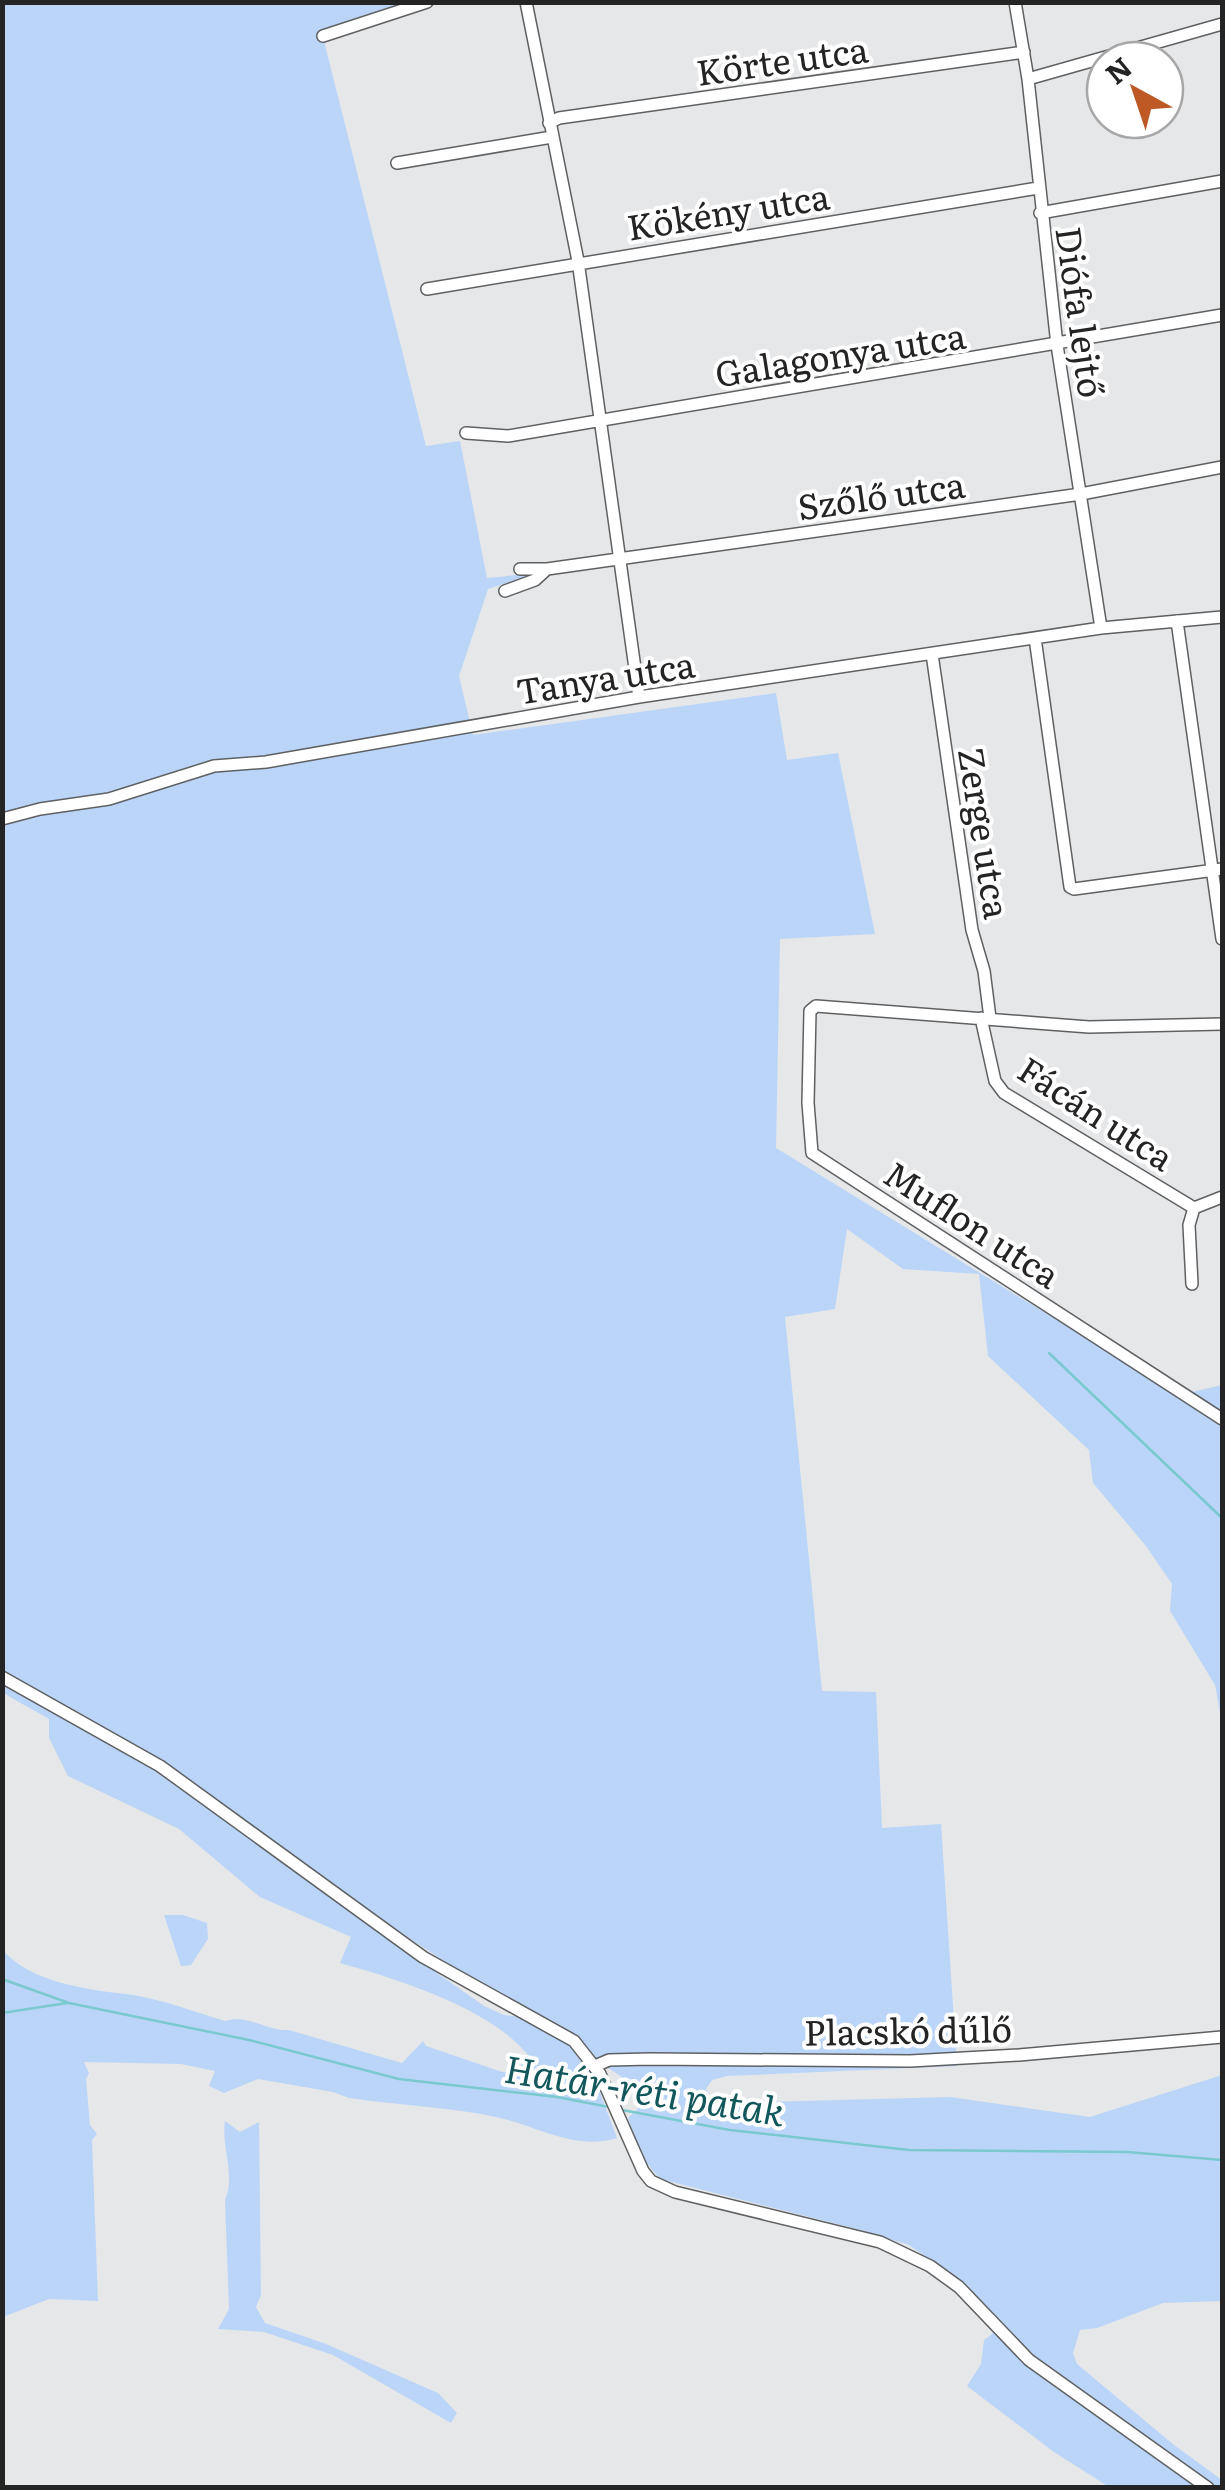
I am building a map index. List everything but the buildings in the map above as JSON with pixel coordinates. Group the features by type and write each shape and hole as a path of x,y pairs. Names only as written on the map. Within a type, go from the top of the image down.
{"street":[{"path":"322,36 427,2"},
{"path":"526,2 578,262 639,697"},
{"name":"Diófa lejtő","path":"1015,2 1028,79 1057,345 1102,628"},
{"path":"1028,79 1222,24"},
{"name":"Körte utca","path":"549,123 559,118 1024,52"},
{"path":"397,163 552,137"},
{"path":"1040,213 1222,181"},
{"name":"Kökény utca","path":"427,289 1038,188"},
{"name":"Galagonya utca","path":"466,433 508,436 1222,315"},
{"name":"Szőlő utca","path":"520,569 547,570 1080,494 1222,467"},
{"name":"Szőlő utca","path":"505,591 534,580 547,570"},
{"name":"Tanya utca","path":"2,820 109,799 214,766 266,762 639,697 1034,638 1222,617"},
{"path":"1176,621 1218,870 1222,939"},
{"path":"1034,638 1070,887 1218,870"},
{"name":"Zerge utca","path":"932,654 972,930 984,971 986,1018"},
{"name":"Muflon utca","path":"986,1018 816,1006 810,1012 808,1103 812,1153 1222,1419"},
{"path":"986,1018 1088,1027 1222,1024"},
{"name":"Fácán utca","path":"986,1018 995,1081 1004,1092 1194,1208 1222,1197"},
{"path":"1192,1284 1189,1225 1194,1208"},
{"path":"2,1676 183,1781 423,1957 574,2041 595,2066 642,2171 661,2187 880,2242 930,2266 959,2287 1029,2360 1208,2488"},
{"name":"Placskó dűlő","path":"595,2066 623,2059 928,2060 1222,2037"}],"shaded area":[{"path":"3,3 405,3 324,41 426,446 460,441 487,578 536,573 488,589 459,676 473,735 776,693 787,760 838,753 875,934 780,939 776,1148 1179,1395 1222,1385 1222,1723 1215,1685 1170,1611 1172,1584 1093,1483 1089,1450 988,1356 979,1274 903,1269 847,1229 835,1309 785,1317 822,1691 876,1692 882,1828 941,1824 957,2066 727,2076 712,2080 706,2089 712,2099 723,2103 950,2097 1090,2117 1222,2075 1222,2301 1163,2303 1097,2328 1080,2330 1073,2353 1077,2364 1222,2480 1222,2487 1109,2487 1054,2452 967,2386 981,2364 984,2340 1003,2326 968,2286 909,2245 660,2179 640,2155 628,2118 651,2096 585,2053 617,2138 571,2139 496,2117 349,2098 258,2079 224,2093 209,2086 215,2071 181,2064 84,2062 89,2073 86,2079 90,2125 97,2134 92,2140 98,2301 49,2299 3,2317 2,1949 14,1961 45,1978 145,1997 225,2021 242,2020 289,2030 402,2063 423,2041 426,2046 502,2072 516,2073 528,2055 511,2038 467,2009 340,1963 351,1937 260,1897 179,1829 68,1776 49,1738 49,1719 3,1693","holes":["271,1848 530,2017 504,2015 484,2006 342,1906"]},
{"path":"164,1915 183,1915 207,1923 208,1939 191,1965 181,1966"},
{"path":"225,2121 240,2132 259,2122 261,2295 256,2307 265,2323 326,2344 438,2393 457,2413 451,2423 333,2355 264,2332 218,2329 229,2309"}],"waterway":[{"path":"1049,1353 1222,1518"},
{"name":"Határ-réti patak","path":"2,1979 69,2003 249,2040 399,2079 557,2097 609,2107"},
{"path":"2,2013 67,2003"},
{"name":"Határ-réti patak","path":"622,2110 730,2130 909,2150 1127,2152 1222,2160"}]}
